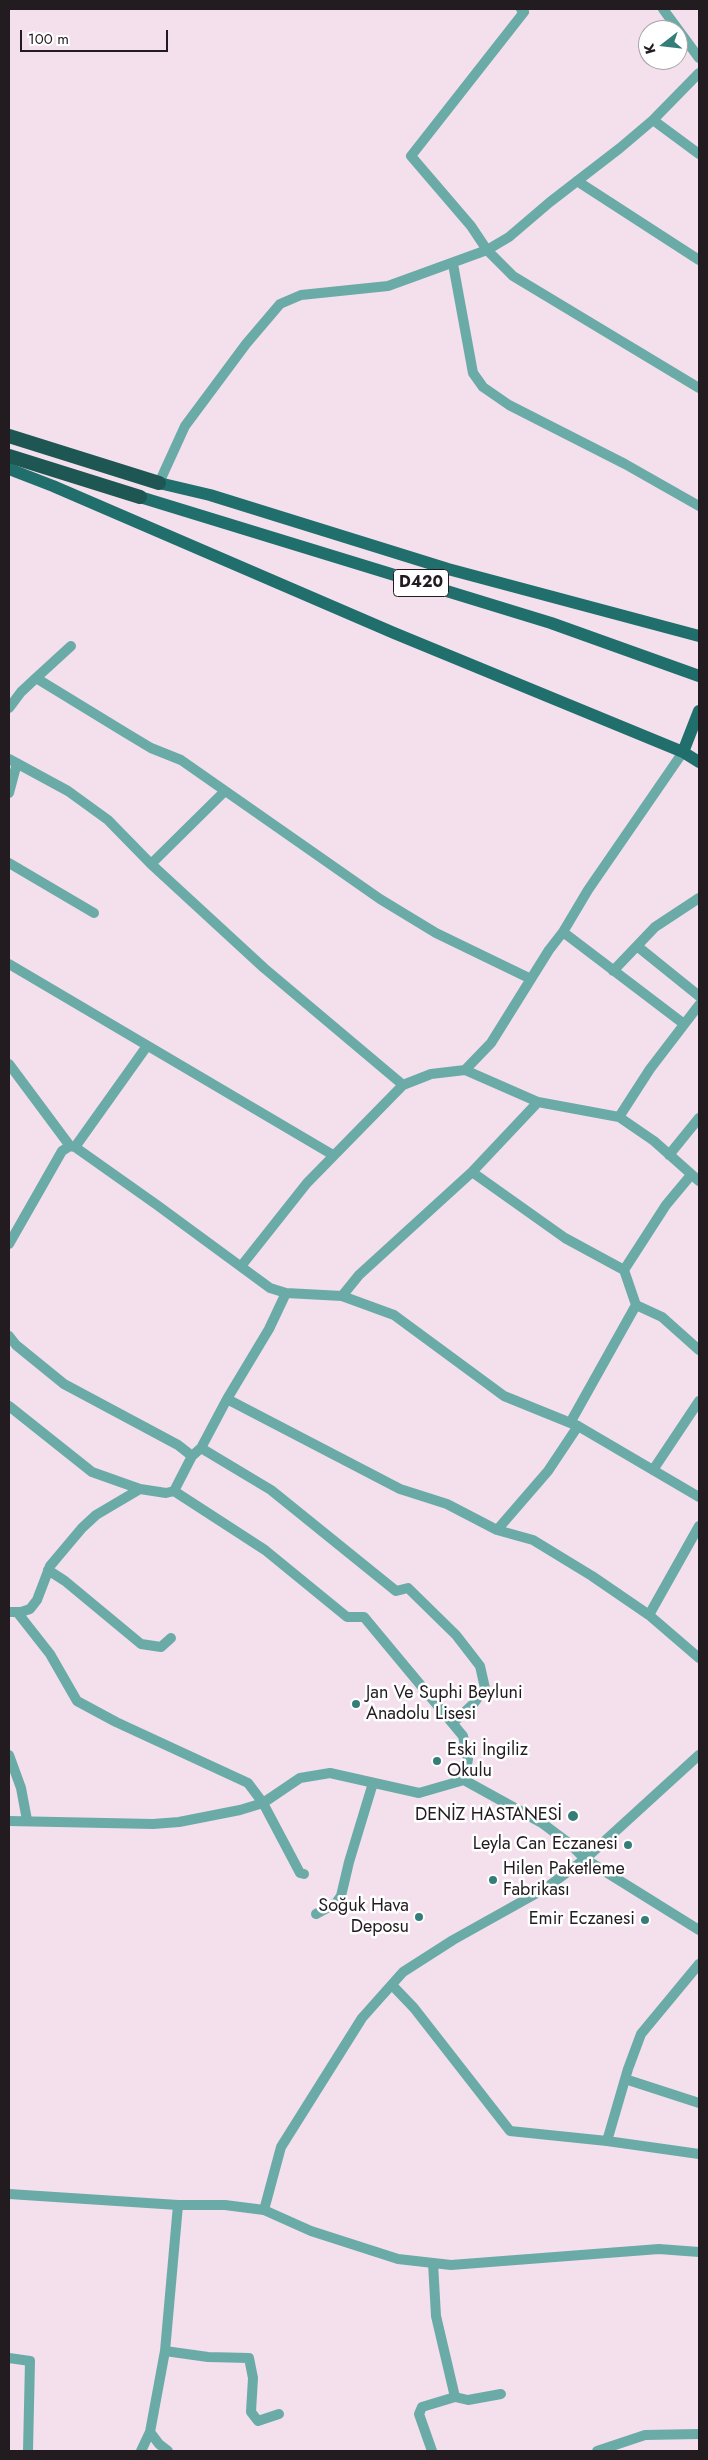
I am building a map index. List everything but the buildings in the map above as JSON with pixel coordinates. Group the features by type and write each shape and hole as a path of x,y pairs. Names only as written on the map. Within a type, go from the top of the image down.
{"highway":[{"path":"9,436 159,483"},
{"name":"D420","path":"9,456 140,497"}],"main road":[{"path":"9,469 53,486 394,633 683,752 699,762"},
{"path":"159,483 210,495 448,570 699,636"},
{"name":"D420","path":"140,497 551,623 699,676"},
{"path":"683,752 699,712"}],"street":[{"path":"521,9 524,12 411,156 471,226 487,250 513,276 699,388"},
{"path":"663,9 699,58"},
{"path":"159,483 185,426 246,344 280,304 301,295 388,286 453,264 487,250 509,237 653,120 699,74"},
{"path":"653,120 699,154"},
{"path":"577,180 699,260"},
{"path":"453,264 473,373 484,387 509,405 625,464 699,506"},
{"path":"9,708 21,692 71,646"},
{"path":"36,678 134,738 180,760 380,899 436,933 531,979"},
{"path":"465,1070 490,1043 563,932 588,890 683,752"},
{"path":"9,793 13,761 68,791 108,820 151,864 264,968 403,1085"},
{"path":"151,864 225,791"},
{"path":"9,863 94,913"},
{"path":"613,971 661,923 699,898"},
{"path":"563,932 684,1024"},
{"path":"637,946 699,996"},
{"path":"9,964 115,1024 147,1046 334,1155"},
{"path":"619,1117 650,1069 699,1005"},
{"path":"9,1244 62,1151 72,1146 147,1046"},
{"path":"9,1064 72,1146 242,1265 270,1288 286,1293 342,1296 394,1315 504,1396 536,1411 574,1425 699,1497"},
{"path":"242,1265 307,1183 403,1085 431,1074 465,1070 538,1102 619,1117 654,1141 695,1178 666,1205 624,1270"},
{"path":"342,1296 359,1275 472,1172 538,1102"},
{"path":"669,1156 699,1118"},
{"path":"472,1172 565,1238 624,1270 636,1305 548,1471 498,1530"},
{"path":"174,1491 192,1456 201,1448 227,1398 269,1329 286,1293"},
{"path":"636,1305 662,1317 699,1350"},
{"path":"9,1336 16,1345 64,1384 178,1445 192,1456"},
{"path":"227,1398 400,1489 447,1504 498,1530 533,1540 592,1576 649,1615 699,1658"},
{"path":"653,1470 699,1401"},
{"path":"9,1406 92,1472 140,1489 166,1493 174,1491 265,1550 347,1617 364,1617 462,1736 468,1759 464,1780"},
{"path":"201,1448 271,1490 396,1591 408,1588 456,1635 480,1666 485,1688 474,1703 453,1723"},
{"path":"13,1612 30,1609 37,1600 48,1570 62,1550 96,1515 140,1489"},
{"path":"649,1615 699,1526"},
{"path":"48,1570 65,1581 141,1644 161,1647 171,1638"},
{"path":"13,1612 50,1654 77,1702 248,1783 263,1803 300,1873 304,1874"},
{"path":"9,1755 21,1788 27,1820"},
{"path":"264,2210 281,2147 362,2018 403,1972 453,1940 546,1888 584,1859 699,1755"},
{"path":"9,1820 153,1824 179,1822 212,1817 263,1803 300,1778 330,1773 420,1794 464,1780 549,1828 570,1844 584,1859 699,1930"},
{"path":"316,1914 336,1903 342,1896 349,1862 373,1783"},
{"path":"607,2141 625,2079 641,2034 699,1964"},
{"path":"392,1985 414,2008 510,2131 607,2141 699,2154"},
{"path":"625,2079 699,2103"},
{"path":"9,2194 178,2205 225,2205 264,2210 311,2231 398,2259 451,2265 658,2249 699,2252"},
{"path":"141,2451 150,2432 165,2351 178,2205"},
{"path":"433,2263 436,2316 455,2397"},
{"path":"165,2351 208,2357 249,2358 254,2378 251,2412 258,2421 279,2414"},
{"path":"9,2358 30,2361 28,2451"},
{"path":"432,2451 419,2414 422,2407 455,2397 468,2400 501,2394"},
{"path":"150,2432 159,2444 168,2451"},
{"path":"597,2451 645,2435 699,2434"}],"place":[{"name":"Jan Ve Suphi Beyluni Anadolu Lisesi","path":"356,1704"},
{"name":"Eski İngiliz Okulu","path":"437,1761"},
{"name":"DENİZ HASTANESİ","path":"573,1816"},
{"name":"Leyla Can Eczanesi","path":"628,1845"},
{"name":"Hilen Paketleme Fabrikası","path":"493,1880"},
{"name":"Soğuk Hava Deposu","path":"419,1917"},
{"name":"Emir Eczanesi","path":"645,1920"}]}
